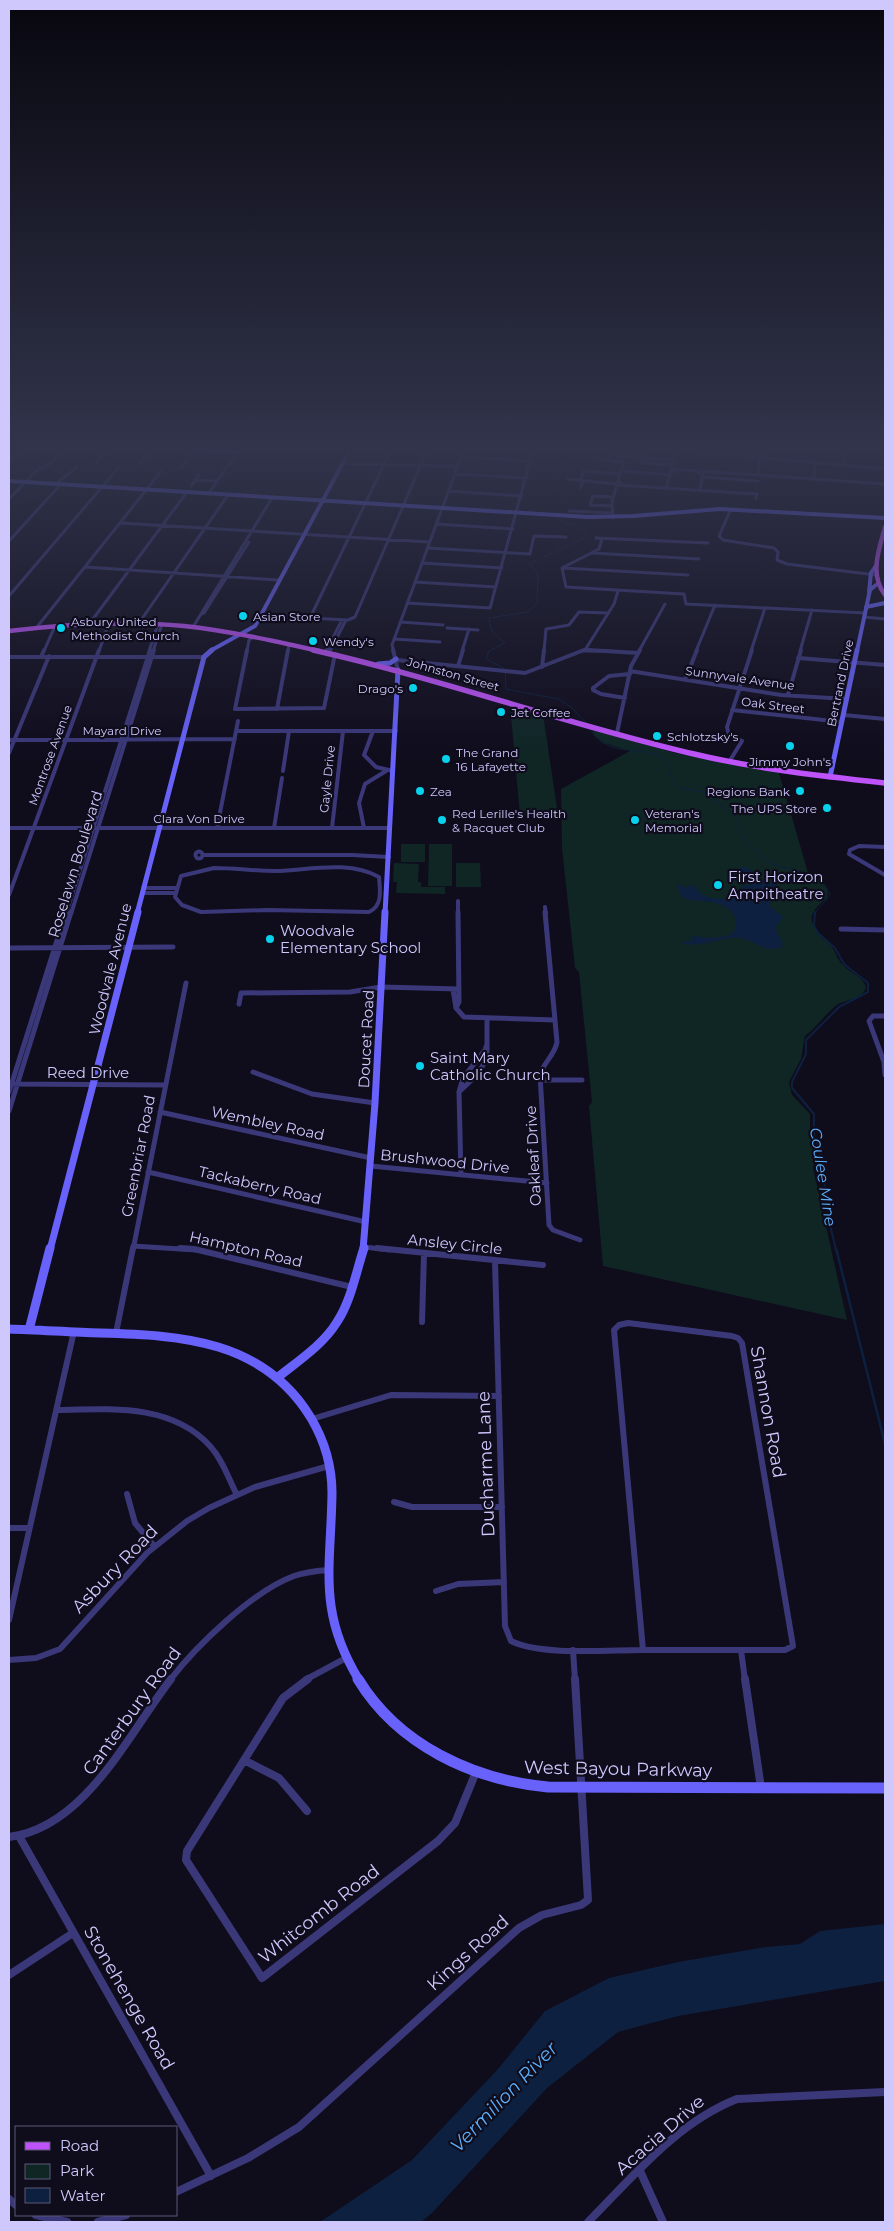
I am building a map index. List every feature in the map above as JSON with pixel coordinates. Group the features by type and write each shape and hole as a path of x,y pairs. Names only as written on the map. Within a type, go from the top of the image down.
{"main road":[{"name":"Bertrand Drive","path":"876,585 873,574 880,550"},
{"path":"876,585 885,595"},
{"name":"Johnston Street","path":"9,631 90,623 139,623 193,627 242,635 378,664 617,734 729,762 885,783"}],"street":[{"path":"9,596 48,550"},
{"path":"37,627 98,550"},
{"path":"90,623 144,550"},
{"path":"139,623 190,550"},
{"path":"193,627 201,614 204,613 241,550"},
{"path":"9,657 204,656 215,646 242,635 254,627 295,550"},
{"path":"342,550 310,618 353,619 357,615 385,550"},
{"path":"398,670 392,648 394,639 426,550"},
{"path":"469,550 530,554 531,550"},
{"path":"562,568 596,550"},
{"path":"776,550 778,552 777,560 785,564 873,574"},
{"path":"407,602 490,608 506,552"},
{"path":"591,553 699,559"},
{"path":"422,563 502,568"},
{"path":"85,567 278,580"},
{"path":"562,568 688,574"},
{"path":"562,568 566,587 682,594 685,595 685,603 865,612 885,619"},
{"name":"Bertrand Drive","path":"869,593 868,588 873,574"},
{"path":"415,582 496,587"},
{"path":"876,585 885,584"},
{"name":"Bertrand Drive","path":"830,777 869,593 871,588 876,585"},
{"path":"585,650 614,604 618,590"},
{"path":"865,612 875,604 885,603"},
{"path":"617,734 630,673 638,653 665,604"},
{"path":"685,680 715,605"},
{"path":"729,762 742,741 732,737 727,732 732,710 765,608"},
{"path":"788,695 812,610"},
{"path":"542,667 545,630 569,625 579,612 609,612"},
{"path":"252,637 249,640 235,709 324,708 330,653 344,620"},
{"path":"400,622 478,630"},
{"name":"Montrose Avenue","path":"9,895 109,623"},
{"name":"Roselawn Boulevard","path":"9,1111 14,1084 160,624"},
{"path":"41,657 55,626"},
{"path":"458,666 469,629"},
{"path":"394,639 440,642"},
{"path":"277,709 289,644"},
{"path":"378,664 390,663 396,659 528,673 585,650 638,653"},
{"path":"9,753 49,656"},
{"name":"Woodvale Avenue","path":"29,1330 204,656"},
{"path":"798,658 885,665"},
{"name":"Doucet Road","path":"277,1378 318,1346 332,1331 345,1308 364,1247 372,1158 389,855 390,771 396,731 398,670"},
{"name":"Sunnyvale Avenue","path":"625,698 598,693 593,688 609,676 630,673 788,695 847,699"},
{"path":"396,718 400,678 413,674"},
{"name":"Oak Street","path":"732,710 782,717 842,722"},
{"path":"844,715 885,719"},
{"path":"217,828 238,721"},
{"path":"236,731 396,731"},
{"path":"283,771 289,731"},
{"name":"Gayle Drive","path":"332,828 342,731"},
{"path":"373,731 364,755 372,765 390,771"},
{"name":"Mayard Drive","path":"9,740 235,740"},
{"path":"364,828 360,803 365,784 390,771"},
{"path":"274,828 282,778"},
{"name":"Clara Von Drive","path":"9,828 390,828"},
{"path":"885,847 856,847 849,852 853,858 885,875"},
{"path":"204,855 389,855"},
{"path":"379,876 378,906 375,910 369,912 266,910 201,912 182,905 176,899 176,890 182,875 214,868 272,871 346,868 379,876 388,876"},
{"path":"143,890 176,890"},
{"path":"456,1008 459,989 458,901"},
{"name":"Oakleaf Drive","path":"545,907 556,1048 542,1069 541,1080 550,1226 553,1230 580,1240"},
{"path":"841,929 885,930"},
{"path":"9,948 173,947"},
{"name":"Greenbriar Road","path":"116,1334 186,983"},
{"path":"239,1004 241,993 254,992 350,992 381,988 459,989"},
{"path":"453,989 456,1008 458,1013 464,1017 555,1020"},
{"path":"885,1016 871,1017 869,1021 884,1062 885,1075"},
{"path":"459,1092 477,1074 486,1061 489,1052 487,1044 487,1019"},
{"path":"461,1175 459,1092 463,1078 484,1052 487,1044"},
{"path":"254,1072 305,1093 375,1103"},
{"path":"541,1080 582,1080"},
{"name":"Roselawn Boulevard","path":"9,1092 14,1084"},
{"name":"Reed Drive","path":"14,1084 165,1085"},
{"name":"Wembley Road","path":"160,1112 372,1158"},
{"name":"Brushwood Drive","path":"371,1166 547,1183"},
{"name":"Tackaberry Road","path":"148,1172 366,1222"},
{"name":"Hampton Road","path":"133,1246 167,1246 194,1249 352,1287"},
{"name":"Ansley Circle","path":"364,1247 543,1265"},
{"path":"422,1322 424,1254"},
{"name":"Ducharme Lane","path":"495,1261 506,1626 508,1636 518,1645 534,1649"},
{"name":"Shannon Road","path":"534,1649 573,1650 643,1650 785,1650 791,1648 794,1642 742,1343 738,1338 732,1336 623,1324 616,1327 613,1333 643,1650"},
{"name":"West Bayou Parkway","path":"9,1329 178,1337 211,1344 239,1354 277,1378 298,1399 312,1419 323,1443 329,1466 332,1490 328,1570 330,1610 346,1658 366,1691 400,1727 429,1748 476,1772 527,1785 582,1788 885,1788"},
{"path":"9,1620 74,1332"},
{"path":"312,1419 391,1395 499,1396"},
{"path":"57,1410 132,1410 156,1414 179,1423 194,1432 211,1448 236,1493"},
{"name":"Asbury Road","path":"9,1660 39,1658 50,1655 60,1649 107,1594 154,1546 188,1519 236,1493 276,1479 329,1466"},
{"path":"127,1494 131,1518 134,1524 154,1546"},
{"path":"394,1502 412,1507 502,1507"},
{"path":"9,1528 29,1528"},
{"name":"Canterbury Road","path":"9,1837 19,1836 64,1815 90,1794 168,1682 194,1651 210,1636 280,1582 300,1573 328,1570"},
{"path":"436,1590 458,1584 504,1582"},
{"name":"Kings Road","path":"178,2191 274,2146 298,2129 519,1928 550,1911 586,1902 589,1893 573,1650"},
{"path":"741,1650 762,1788"},
{"name":"Whitcomb Road","path":"346,1658 309,1677 291,1690 277,1707 187,1851 186,1860 262,1978 438,1842 455,1823 476,1772"},
{"path":"244,1760 279,1778 307,1811"},
{"name":"Stonehenge Road","path":"19,1836 211,2176"},
{"path":"9,1975 73,1933"},
{"name":"Acacia Drive","path":"588,2222 686,2129 710,2110 722,2104 737,2099 885,2092"},
{"path":"640,2171 663,2222"},
{"path":"40,2216 67,2222"},
{"path":"98,2222 122,2216"}],"green space":[{"path":"510,705 543,714 558,815 520,815"},
{"path":"593,730 675,753 779,773 809,876 826,887 828,894 827,898 813,912 813,923 832,947 842,964 859,978 866,987 858,997 837,1005 805,1036 801,1059 789,1082 792,1095 810,1114 810,1135 816,1154 813,1168 847,1320 603,1266 589,1106 592,1102 579,972 575,968 562,848 561,789 630,751 604,743 594,735"},
{"path":"401,844 425,844 425,862 401,862"},
{"path":"429,844 452,844 452,886 428,886"},
{"path":"394,863 419,864 418,882 421,882 421,887 445,887 445,894 396,893 397,882 393,882"},
{"path":"456,863 480,863 481,887 456,887"}],"water":[{"path":"744,867 757,877 776,885 781,890 782,895 770,902 769,906 783,917 775,928 783,944 781,947 775,949 765,948 740,938 703,944 681,943 693,940 691,936 719,938 726,936 732,933 736,921 732,912 724,906 686,899 681,896 677,884 686,888 691,885 695,886 702,894 708,897 720,899 733,897 738,894 743,885 751,885 738,869"},
{"name":"Vermilion River","path":"885,1924 885,1981 678,2016 618,2032 547,2088 432,2213 421,2222 320,2222 412,2160 498,2069 545,2011 609,1978 678,1962 766,1947 800,1944 820,1931"}],"waterway":[{"name":"Coulee Mine","path":"558,550 530,564 538,573 537,604 527,612 489,618 491,630 505,643 489,651 486,659 505,669 506,689 558,699 571,707 588,725"},
{"name":"Coulee Mine","path":"590,729 598,739 607,745 659,756 669,763 670,775 677,787 703,792 713,797 736,817 739,822 739,833 768,861 813,876 820,881 830,895 815,913"},
{"name":"Coulee Mine","path":"815,913 814,926 818,933 835,948 844,964 868,983 868,992 839,1007 806,1040 806,1054 792,1082 792,1088 814,1114 814,1135 821,1154 828,1216 836,1250"},
{"name":"Coulee Mine","path":"836,1248 885,1444"}],"place":[{"name":"Asian Store","path":"243,616"},
{"name":"Asbury United Methodist Church","path":"61,628"},
{"name":"Wendy's","path":"313,641"},
{"name":"Drago's","path":"413,688"},
{"name":"Jet Coffee","path":"501,712"},
{"name":"Schlotzsky's","path":"657,736"},
{"name":"Jimmy John's","path":"790,746"},
{"name":"The Grand 16 Lafayette","path":"446,759"},
{"name":"Zea","path":"420,791"},
{"name":"Regions Bank","path":"800,791"},
{"name":"The UPS Store","path":"827,808"},
{"name":"Red Lerille's Health & Racquet Club","path":"442,820"},
{"name":"Veteran's Memorial","path":"635,820"},
{"name":"First Horizon Ampitheatre","path":"718,885"},
{"name":"Woodvale Elementary School","path":"270,939"},
{"name":"Saint Mary Catholic Church","path":"420,1066"}]}
